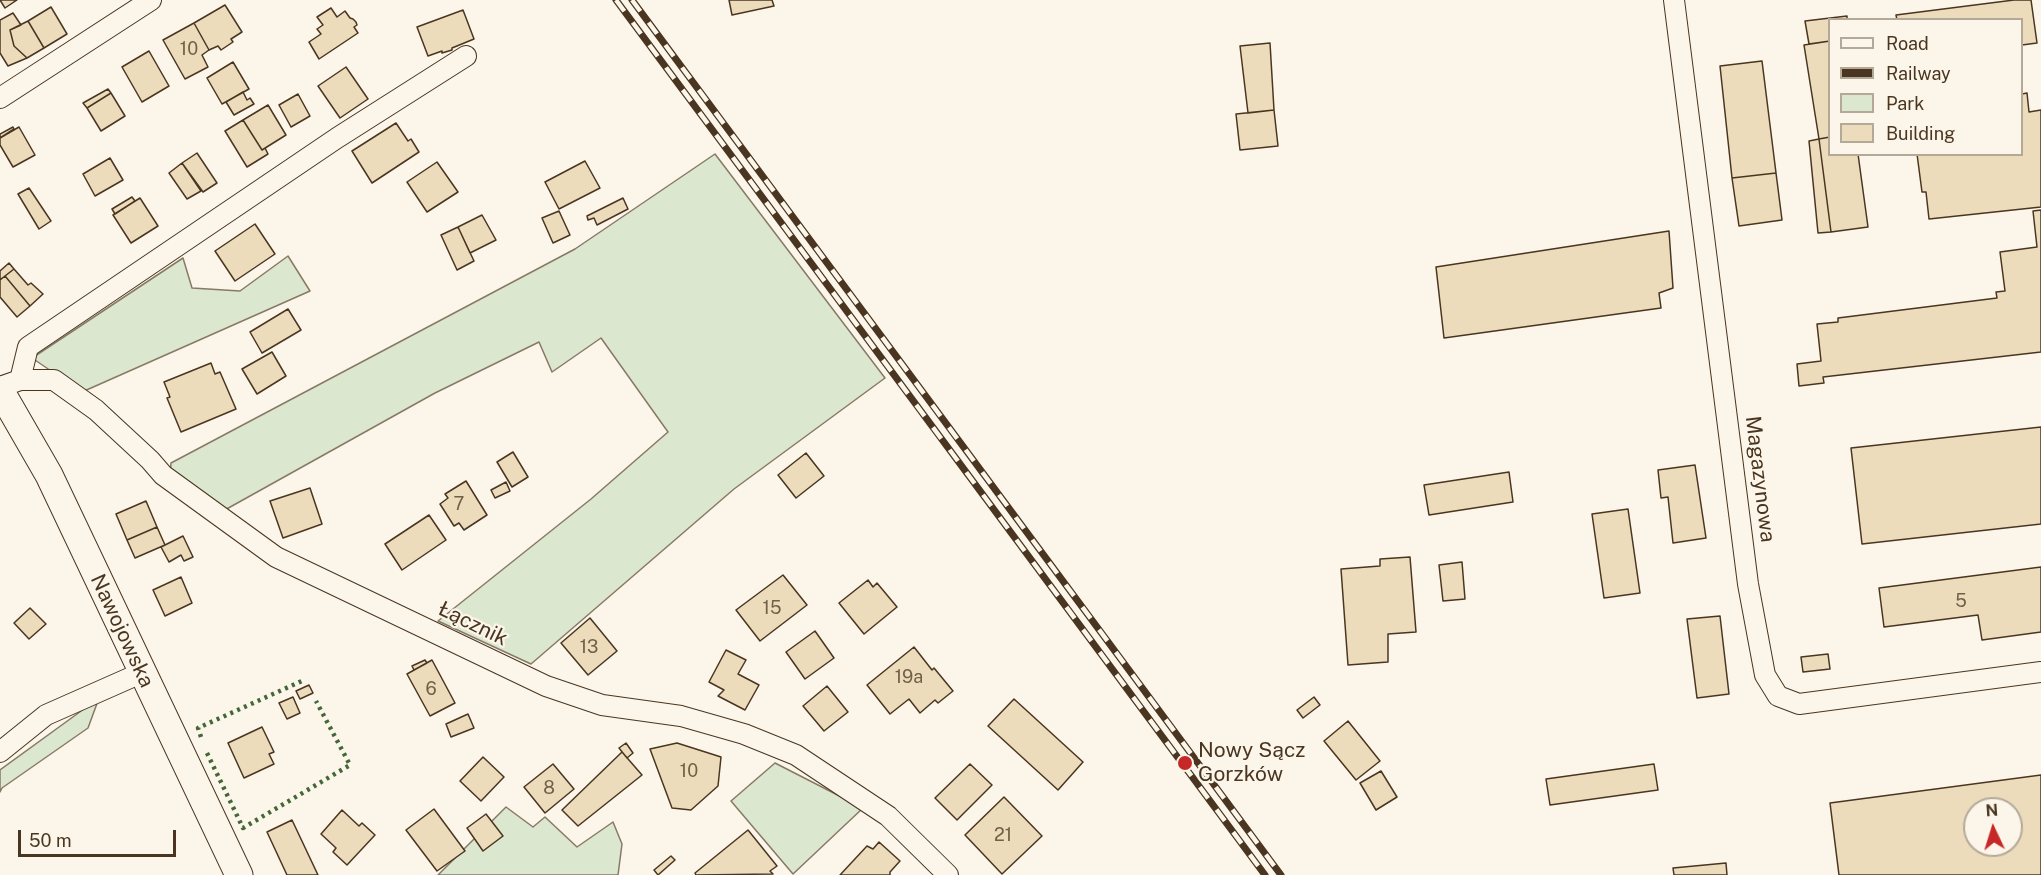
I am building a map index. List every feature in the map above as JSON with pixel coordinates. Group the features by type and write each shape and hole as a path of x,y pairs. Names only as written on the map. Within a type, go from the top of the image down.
{"street":[{"path":"0,98 151,0"},
{"name":"Magazynowa","path":"1674,0 1749,584 1765,675 1778,696 1799,704 2041,672"},
{"path":"7,385 28,347 337,138 466,56"},
{"name":"Łącznik","path":"7,385 54,380 96,410 163,475 276,557 546,686 602,705 681,716 744,734 796,755 888,816 948,875"},
{"name":"Nawojowska","path":"7,385 141,673 239,875"},
{"path":"0,752 46,715 141,673"}],"green space":[{"path":"715,154 885,378 734,489 531,664 438,621 591,499 668,432 601,338 552,372 539,342 435,393 223,511 170,476 171,463 575,249"},
{"path":"288,256 310,291 82,392 32,358 183,258 192,288 240,291"},
{"path":"99,698 88,728 2,788 0,792 0,770"},
{"path":"775,763 863,808 793,874 731,801"},
{"path":"506,807 533,827 545,817 577,847 613,822 622,844 618,875 438,875"}],"building":[{"path":"0,0 17,0 5,8"},
{"path":"729,0 772,0 774,6 732,15"},
{"path":"2014,0 2031,0 2037,43 2023,45 2023,18 1897,18 1896,15"},
{"path":"225,5 242,32 231,39 233,42 221,50 218,46 209,50 194,23"},
{"path":"51,7 67,34 44,48 28,21"},
{"path":"331,8 337,17 345,11 356,22 357,25 354,27 358,33 319,59 309,42 321,34 317,29 323,25 317,17"},
{"path":"463,10 474,39 452,50 428,56 417,27"},
{"path":"13,13 21,25 10,30 14,46 27,58 8,66 0,53 0,20"},
{"path":"1828,18 1828,41 1809,44 1805,21"},
{"path":"28,21 44,48 27,58 14,46 10,30"},
{"path":"194,23 209,50 202,55 208,67 185,79 163,40"},
{"path":"1828,41 1828,137 1819,139 1804,45"},
{"path":"1270,43 1274,110 1248,113 1240,46"},
{"path":"149,51 169,86 142,102 122,67"},
{"path":"1762,61 1776,173 1732,178 1720,66"},
{"path":"233,62 249,89 222,104 207,78"},
{"path":"346,67 368,99 340,118 318,86"},
{"path":"108,89 111,93 87,108 83,103"},
{"path":"243,92 247,100 250,98 254,104 234,115 226,102"},
{"path":"111,93 125,116 101,131 87,108"},
{"path":"2027,93 2029,112 2041,110 2041,207 1929,219 1926,192 1922,192 1917,156 2023,156 2023,94"},
{"path":"298,94 310,116 291,127 279,105"},
{"path":"268,105 286,135 262,150 243,120"},
{"path":"1274,110 1278,146 1240,150 1236,114"},
{"path":"243,120 262,150 265,148 268,154 247,167 225,131"},
{"path":"396,123 408,141 411,139 419,152 372,183 352,151"},
{"path":"13,127 14,129 0,138 0,134"},
{"path":"19,127 35,155 13,167 0,145 0,138"},
{"path":"1828,137 1828,156 1858,156 1868,227 1831,232 1819,139"},
{"path":"1819,139 1831,232 1818,233 1809,141"},
{"path":"197,153 217,183 203,192 182,163"},
{"path":"110,158 123,180 95,196 83,174"},
{"path":"585,161 600,188 559,209 545,182"},
{"path":"437,162 458,192 427,212 407,182"},
{"path":"182,163 201,191 187,199 169,173"},
{"path":"1776,173 1782,220 1739,226 1732,178"},
{"path":"29,188 51,221 39,229 18,194"},
{"path":"132,197 135,201 115,214 112,209"},
{"path":"140,198 158,226 131,243 113,215"},
{"path":"623,198 628,209 597,225 594,218 588,220 587,216"},
{"path":"2041,210 2041,352 1823,377 1824,383 1799,386 1797,364 1821,361 1817,324 1838,322 1838,318 1997,298 1996,292 2005,291 2000,252 2037,247 2033,211"},
{"path":"559,211 570,235 553,243 542,218"},
{"path":"482,215 496,240 470,253 458,227"},
{"path":"255,224 275,254 235,281 215,251"},
{"path":"458,227 474,261 457,270 441,235"},
{"path":"1669,231 1673,288 1659,293 1661,308 1444,338 1436,267"},
{"path":"9,263 14,269 0,280 0,271"},
{"path":"14,269 28,285 31,283 43,294 30,306 5,276"},
{"path":"5,276 30,306 17,317 0,297 0,280"},
{"path":"288,309 301,330 262,353 250,332"},
{"path":"272,352 286,376 257,394 242,369"},
{"path":"211,363 215,374 220,372 236,409 181,432 167,398 170,397 164,382"},
{"path":"2041,427 2041,524 1862,544 1851,448"},
{"path":"513,452 528,477 512,487 497,462"},
{"path":"806,453 824,476 796,498 778,475"},
{"path":"1695,465 1706,538 1673,543 1668,497 1661,498 1658,470"},
{"path":"1509,472 1513,502 1429,515 1424,485"},
{"path":"466,481 487,515 464,530 459,523 454,526 440,504 448,498 445,494"},
{"path":"506,482 510,491 495,498 491,490"},
{"path":"310,488 322,524 283,538 270,501"},
{"path":"146,501 157,527 127,540 116,514"},
{"path":"1628,509 1640,593 1604,598 1592,514"},
{"path":"429,515 446,540 402,570 385,544"},
{"path":"157,527 165,545 135,558 127,540"},
{"path":"183,536 193,557 184,561 181,555 169,562 161,547"},
{"path":"1410,557 1416,632 1388,634 1388,662 1348,665 1341,569 1380,566 1380,559"},
{"path":"1462,562 1465,599 1443,601 1439,565"},
{"path":"2041,567 2041,632 1982,640 1978,615 1884,627 1879,588"},
{"path":"783,575 807,605 760,641 736,610"},
{"path":"181,577 192,603 165,616 153,590"},
{"path":"868,580 873,587 877,583 897,607 864,634 839,603"},
{"path":"30,608 46,624 29,639 14,623"},
{"path":"1720,616 1729,694 1697,698 1687,619"},
{"path":"590,618 617,651 588,675 561,643"},
{"path":"815,631 834,658 805,679 786,652"},
{"path":"914,647 953,691 938,703 935,700 920,713 909,699 890,714 867,685"},
{"path":"726,650 746,660 738,674 759,685 745,710 718,696 724,690 709,682"},
{"path":"1828,654 1830,669 1803,672 1801,657"},
{"path":"425,660 427,663 414,670 412,666"},
{"path":"432,660 455,703 430,716 407,674"},
{"path":"309,685 313,693 300,699 296,691"},
{"path":"827,686 848,712 824,731 803,706"},
{"path":"293,697 300,713 287,719 279,703"},
{"path":"1314,697 1320,705 1303,718 1297,710"},
{"path":"1014,699 1083,762 1058,790 988,726"},
{"path":"468,714 474,728 451,737 446,724"},
{"path":"1348,721 1380,761 1356,780 1324,741"},
{"path":"262,727 274,752 269,754 274,764 244,778 228,743"},
{"path":"626,743 633,753 627,758 619,748"},
{"path":"677,743 721,757 718,786 691,810 672,808 650,749"},
{"path":"622,752 642,775 578,826 562,810"},
{"path":"483,757 504,777 481,801 460,781"},
{"path":"553,764 574,789 545,813 524,787"},
{"path":"970,764 992,785 957,820 935,798"},
{"path":"1654,764 1658,790 1550,805 1546,779"},
{"path":"1381,771 1397,797 1376,810 1360,783"},
{"path":"2041,775 2041,875 1839,875 1830,803"},
{"path":"1004,797 1042,836 1002,874 965,835"},
{"path":"434,809 465,851 437,871 406,830"},
{"path":"342,810 359,826 362,823 375,835 347,865 333,852 336,848 321,834"},
{"path":"486,814 503,836 483,851 467,828"},
{"path":"292,820 318,875 287,875 267,832"},
{"path":"748,830 777,866 770,871 773,874 696,875 695,873"},
{"path":"879,842 900,861 890,875 840,875 867,846 873,849"},
{"path":"671,856 675,860 658,875 654,870"},
{"path":"1726,863 1727,875 1674,875 1673,868"}],"railway":[{"path":"616,0 1265,875"},
{"path":"632,0 1281,875"}],"hedge":[{"path":"201,737 198,728 304,680"},
{"path":"207,753 243,828 350,765 316,701"}],"place":[{"name":"Nowy Sącz Gorzków","path":"1185,763"}]}
